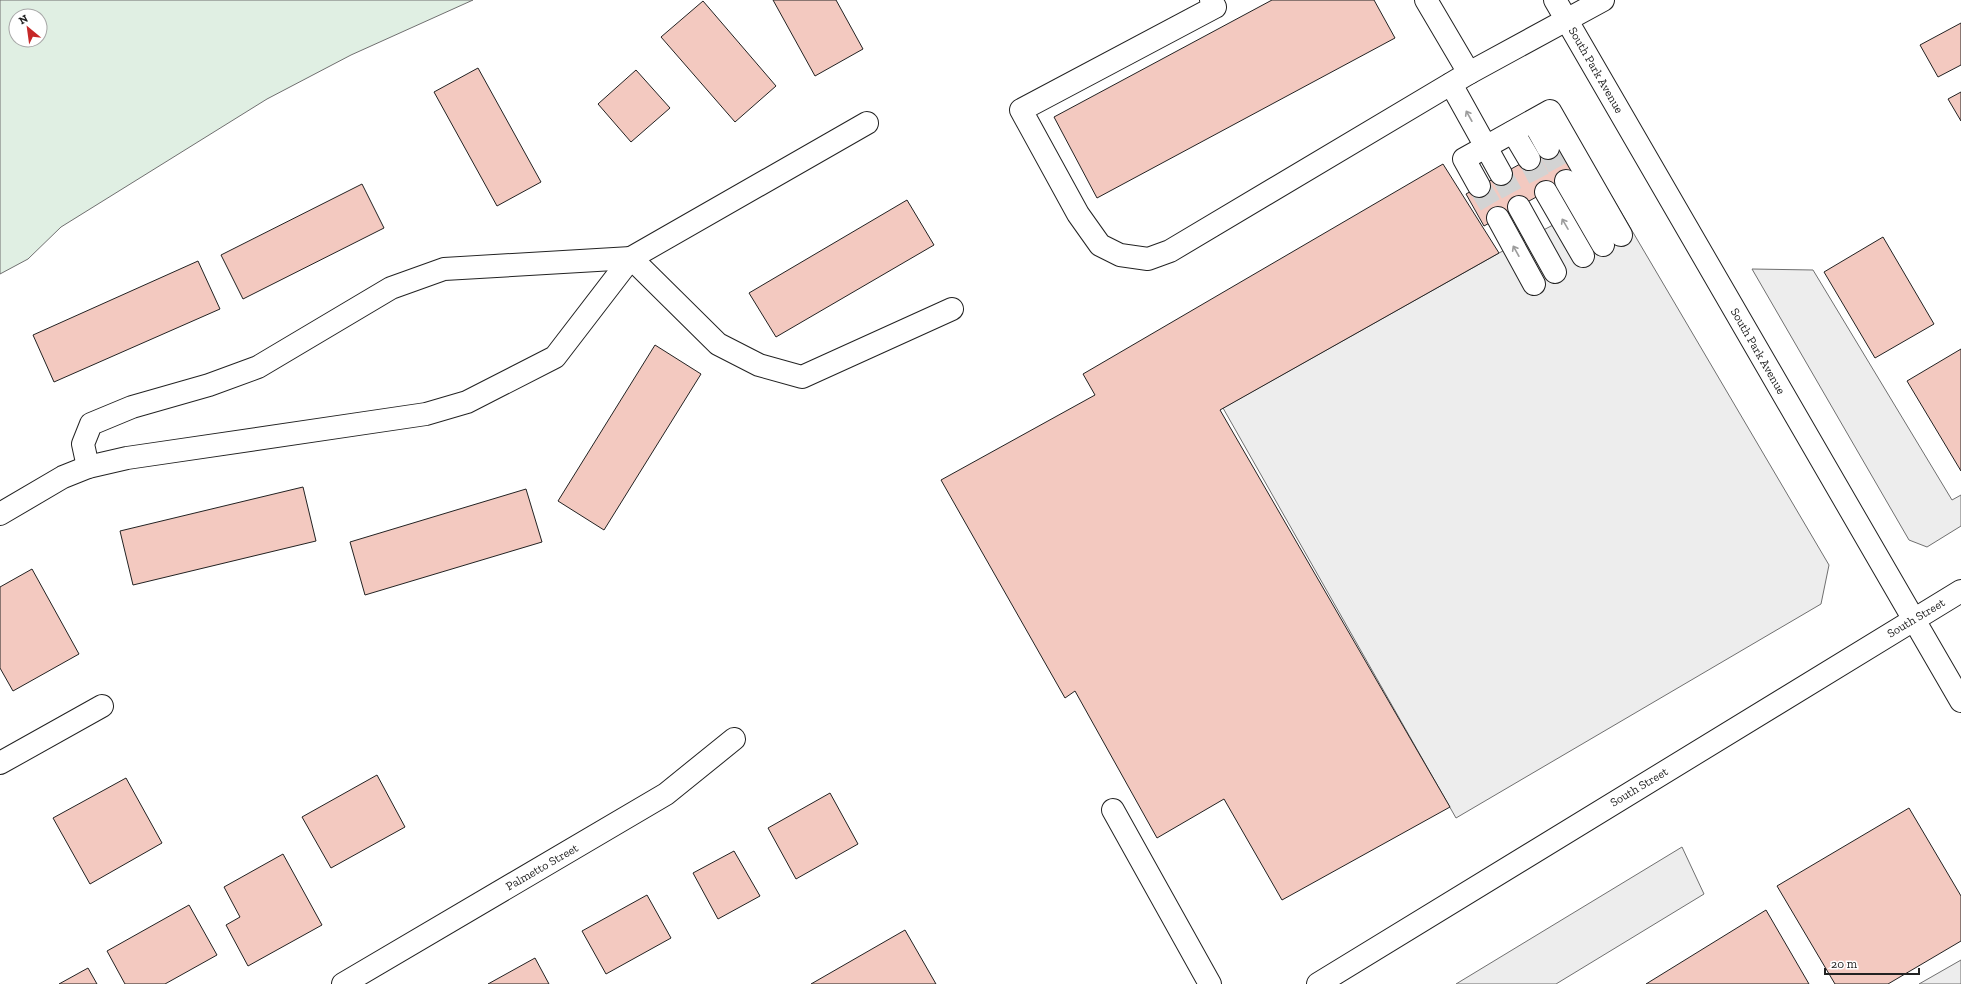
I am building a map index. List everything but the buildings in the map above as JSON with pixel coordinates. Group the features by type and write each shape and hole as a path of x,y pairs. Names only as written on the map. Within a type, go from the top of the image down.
{"street":[{"path":"1211,0 1215,7 1021,110 1078,214 1100,245 1120,255 1148,259 1170,251 1469,73 1603,0"},
{"path":"1426,0 1469,73"},
{"name":"South Park Avenue","path":"1555,0 1961,702"},
{"path":"1451,84 1501,174"},
{"path":"1479,186 1464,159 1550,111 1612,240 1566,180"},
{"path":"1533,121 1548,148"},
{"path":"0,514 63,477 88,467 127,458 426,414 467,402 555,357 631,258 867,123"},
{"path":"1513,132 1528,159"},
{"path":"1546,192 1583,256"},
{"path":"1519,207 1555,272"},
{"path":"1498,218 1534,284"},
{"path":"88,467 83,444 91,424 132,406 209,385 258,367 392,288 444,269 631,258 718,344 759,365 802,377 952,309"},
{"name":"South Street","path":"1318,984 1961,591"},
{"path":"0,763 102,706"},
{"name":"Palmetto Street","path":"343,984 666,794 734,740"},
{"path":"1113,810 1210,984"}],"green space":[{"path":"0,0 473,0 351,55 267,99 61,227 28,259 0,274"}],"shaded area":[{"path":"1611,195 1829,565 1821,604 1456,818 1223,408 1499,253"},
{"path":"1752,269 1813,270 1952,500 1961,495 1961,526 1927,547 1909,540"},
{"path":"1682,847 1704,894 1556,984 1456,984"},
{"path":"1961,960 1961,984 1919,984"}],"tunnel":[{"path":"1548,148 1566,181"},
{"path":"1529,159 1546,192"},
{"path":"1501,174 1519,207"},
{"path":"1479,186 1498,218"}]}
